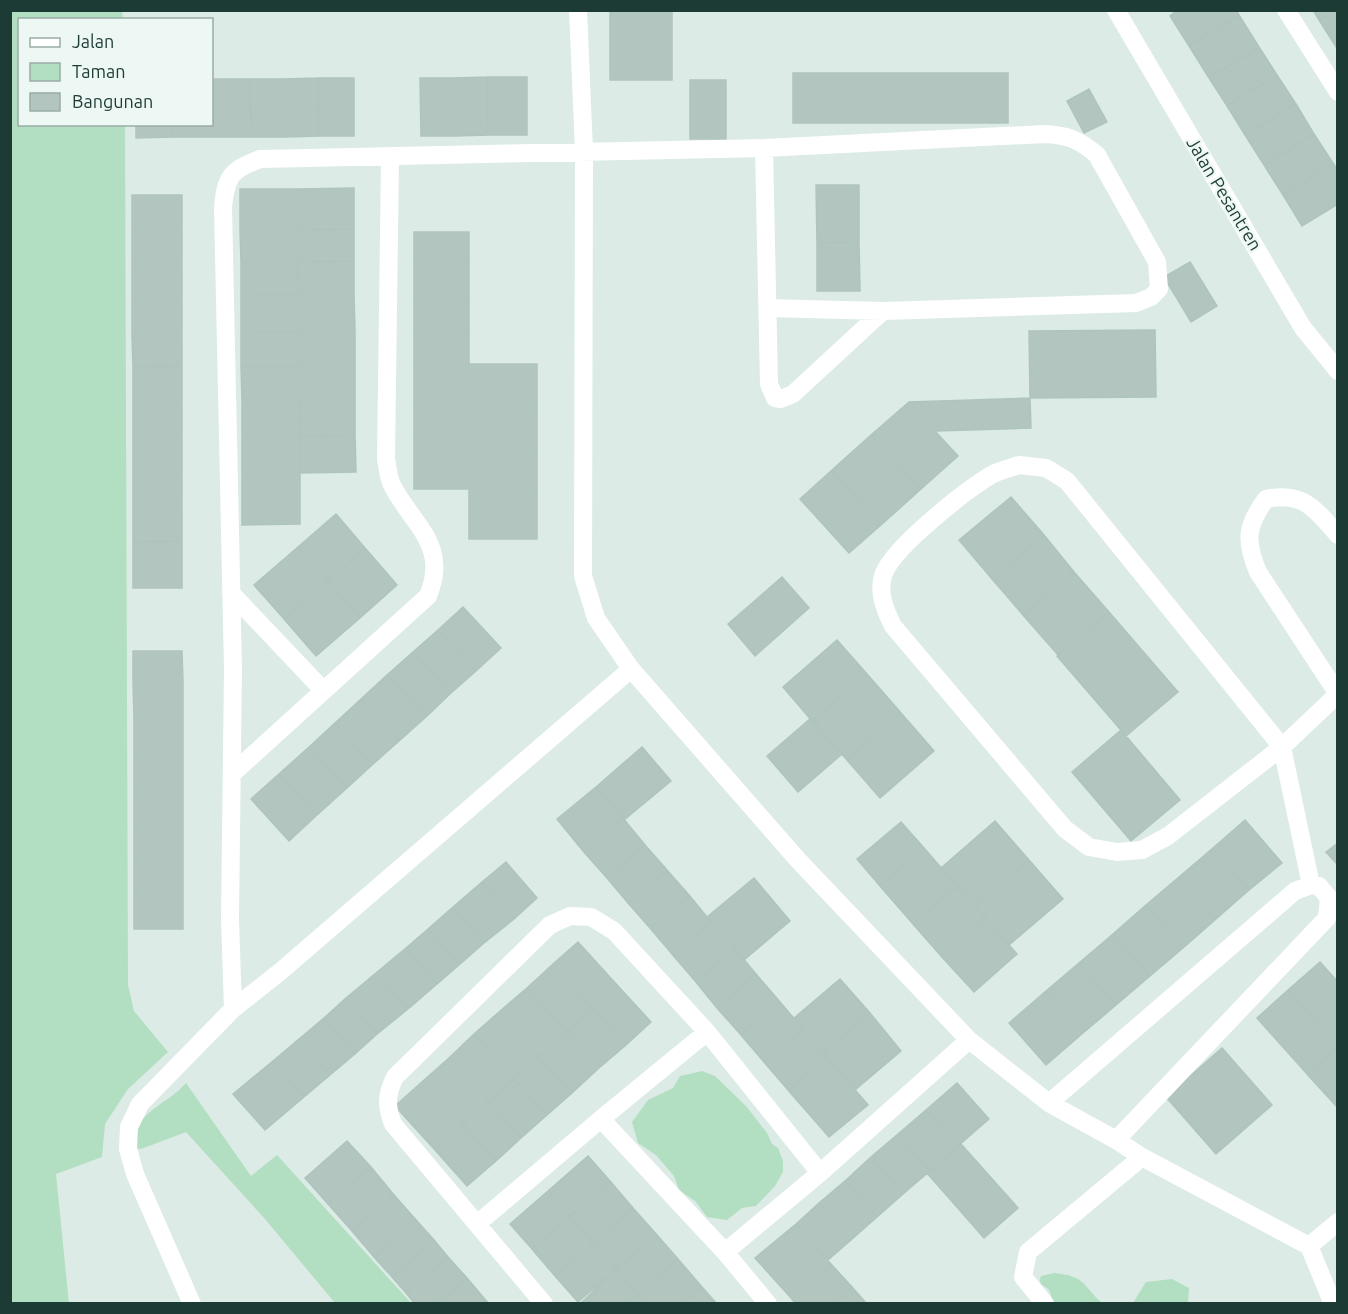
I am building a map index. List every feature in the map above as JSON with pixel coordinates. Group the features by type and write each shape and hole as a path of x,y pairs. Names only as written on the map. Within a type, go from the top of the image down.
{"street":[{"path":"578,10 584,151 583,576 596,618 631,669 798,860 969,1040 1049,1103 1142,1157 1310,1246 1333,1304"},
{"path":"1286,10 1338,92"},
{"name":"Jalan Pesantren","path":"1115,11 1303,328 1338,371"},
{"path":"233,1008 230,919 231,593 223,207 225,186 237,168 260,159 390,158 584,151 764,148 1045,134 1066,135 1083,143 1097,155 1157,262 1159,289 1151,297 1136,303 883,311 768,308"},
{"path":"764,148 769,384 775,398 781,399 793,394 883,311"},
{"path":"232,774 428,596 436,577 434,556 425,535 391,485 386,459 390,158"},
{"path":"1311,885 1282,747 1067,481 1046,468 1019,465 994,474 926,525 900,549 884,574 882,602 892,626 1065,829 1089,847 1117,852 1142,850 1168,836 1282,747 1338,694 1258,573 1250,553 1249,528 1254,515 1266,498 1283,495 1299,499 1316,510 1338,535"},
{"path":"231,593 323,690"},
{"path":"192,1304 135,1174 128,1149 129,1127 140,1104 233,1008 281,971 631,669"},
{"path":"1049,1103 1295,891 1311,885 1319,886 1329,898 1327,918 1116,1140"},
{"path":"544,1304 393,1124 387,1109 387,1094 394,1077 550,926 570,916 591,917 614,931 707,1032 820,1173"},
{"path":"477,1224 707,1032"},
{"path":"725,1252 820,1173 969,1040"},
{"path":"601,1119 725,1252 768,1304"},
{"path":"1045,1304 1023,1277 1028,1252 1142,1157"},
{"path":"1310,1246 1338,1222"}],"green space":[{"path":"10,11 122,11 123,18 18,18 18,126 125,126 128,985 134,1011 168,1052 128,1089 105,1124 102,1157 56,1174 69,1304 10,1303"},
{"path":"702,1071 715,1076 746,1106 767,1133 772,1144 778,1148 783,1161 783,1172 775,1186 756,1206 742,1208 727,1220 707,1217 695,1201 679,1190 674,1176 656,1155 638,1143 632,1122 648,1100 673,1088 680,1076"},
{"path":"186,1083 251,1176 277,1155 411,1303 335,1303 265,1219 186,1132 141,1149 134,1148 135,1135 145,1117"},
{"path":"1054,1273 1078,1279 1102,1303 1053,1303 1049,1290 1040,1282 1041,1276"},
{"path":"1172,1279 1189,1288 1188,1303 1133,1303 1146,1282"}],"building":[{"path":"1178,10 1236,10 1239,15 1189,46 1170,16"},
{"path":"1313,10 1335,10 1319,20"},
{"path":"1338,10 1338,50 1319,20"},
{"path":"610,11 672,11 672,80 610,80"},
{"path":"1239,15 1259,47 1209,78 1189,46"},
{"path":"1259,47 1277,75 1227,106 1209,78"},
{"path":"793,73 827,73 827,123 793,123"},
{"path":"827,73 864,73 864,123 827,123"},
{"path":"864,73 897,73 897,123 864,123"},
{"path":"897,73 926,73 926,123 897,123"},
{"path":"926,73 951,73 951,123 926,123"},
{"path":"951,73 977,73 977,123 951,123"},
{"path":"977,73 1008,73 1008,123 977,123"},
{"path":"1277,75 1296,104 1245,135 1227,106"},
{"path":"487,77 527,77 527,135 488,135"},
{"path":"487,77 488,135 455,136 455,78"},
{"path":"318,78 354,78 354,136 319,136"},
{"path":"318,78 319,136 283,137 283,79"},
{"path":"420,78 455,78 455,136 421,136"},
{"path":"213,79 250,79 251,137 213,137"},
{"path":"250,79 283,79 283,137 251,137"},
{"path":"690,80 726,80 726,139 690,139"},
{"path":"1089,89 1107,122 1084,133 1067,101"},
{"path":"1296,104 1314,134 1264,165 1245,135"},
{"path":"136,126 172,126 172,137 136,138"},
{"path":"172,126 213,126 213,137 172,137"},
{"path":"1314,134 1333,163 1283,195 1264,165"},
{"path":"1333,163 1338,171 1338,204 1302,226 1283,195"},
{"path":"816,185 859,185 859,242 817,243"},
{"path":"354,188 354,229 298,230 298,189"},
{"path":"240,189 298,189 298,230 240,230"},
{"path":"132,195 182,195 182,230 132,230"},
{"path":"354,229 354,261 298,262 298,230"},
{"path":"132,230 182,230 182,264 132,264"},
{"path":"240,230 298,230 298,262 241,262"},
{"path":"414,232 469,232 469,262 414,262"},
{"path":"859,242 860,291 817,291 817,243"},
{"path":"354,261 354,295 299,295 298,262"},
{"path":"241,262 298,262 299,295 241,296"},
{"path":"414,262 469,262 469,298 414,298"},
{"path":"1190,262 1217,306 1191,322 1164,277"},
{"path":"132,264 182,264 182,299 132,299"},
{"path":"299,295 299,332 241,333 241,296"},
{"path":"299,295 354,295 355,332 299,332"},
{"path":"414,298 469,298 469,331 414,331"},
{"path":"132,299 182,299 182,336 132,336"},
{"path":"1155,330 1156,397 1030,398 1029,331"},
{"path":"414,331 469,331 469,367 414,367"},
{"path":"299,332 299,366 241,367 241,333"},
{"path":"299,332 355,332 355,366 299,366"},
{"path":"132,336 182,336 182,366 133,367"},
{"path":"469,364 537,364 537,408 469,408"},
{"path":"182,366 182,401 133,401 133,367"},
{"path":"299,366 299,401 242,401 241,367"},
{"path":"299,366 355,366 355,401 299,401"},
{"path":"414,367 469,367 469,402 414,402"},
{"path":"1030,398 1031,428 935,431 958,456 921,489 871,435 909,402"},
{"path":"133,401 182,401 182,438 133,438"},
{"path":"242,401 299,401 300,436 242,436"},
{"path":"299,401 355,401 355,435 300,436"},
{"path":"414,402 469,402 469,436 414,436"},
{"path":"469,408 537,408 537,450 469,450"},
{"path":"355,435 356,472 300,473 300,436"},
{"path":"871,435 921,489 881,525 832,470"},
{"path":"242,436 300,436 300,473 242,473"},
{"path":"414,436 469,436 469,489 414,489"},
{"path":"133,438 182,438 182,473 133,473"},
{"path":"469,450 537,450 537,489 469,489"},
{"path":"832,470 881,525 849,553 800,499"},
{"path":"133,473 182,473 182,504 133,504"},
{"path":"242,473 300,473 300,524 242,525"},
{"path":"469,489 537,489 537,539 469,539"},
{"path":"1011,497 1044,535 992,579 959,540"},
{"path":"133,504 182,504 182,541 133,542"},
{"path":"336,514 365,548 328,581 298,547"},
{"path":"1044,535 1074,572 1023,615 992,579"},
{"path":"182,541 182,588 133,588 133,542"},
{"path":"298,547 328,581 284,619 254,585"},
{"path":"365,548 397,585 360,618 328,581"},
{"path":"1074,572 1109,612 1058,655 1023,615"},
{"path":"782,577 809,608 755,656 728,624"},
{"path":"328,581 360,618 316,656 284,619"},
{"path":"463,607 501,648 476,671 438,630"},
{"path":"1109,612 1178,692 1126,736 1057,656"},
{"path":"438,630 476,671 451,693 413,652"},
{"path":"837,640 867,674 812,721 783,687"},
{"path":"133,651 182,651 183,682 133,682"},
{"path":"413,652 451,693 426,717 387,675"},
{"path":"867,674 901,713 847,760 812,721"},
{"path":"387,675 426,717 399,741 361,699"},
{"path":"133,682 183,682 183,718 134,718"},
{"path":"361,699 399,741 372,765 335,723"},
{"path":"901,713 934,751 880,798 847,760"},
{"path":"134,718 183,718 183,756 134,756"},
{"path":"811,718 842,754 798,792 767,756"},
{"path":"335,723 372,765 347,788 309,747"},
{"path":"1121,730 1180,800 1131,841 1072,772"},
{"path":"309,747 347,788 317,815 279,774"},
{"path":"642,747 671,781 624,820 596,787"},
{"path":"134,756 183,756 183,792 134,792"},
{"path":"279,774 317,815 289,841 251,799"},
{"path":"596,787 622,817 583,851 557,819"},
{"path":"134,792 183,792 183,825 134,825"},
{"path":"622,817 645,845 607,878 583,851"},
{"path":"1245,820 1282,863 1249,890 1213,848"},
{"path":"995,821 1029,860 975,906 941,868"},
{"path":"901,822 924,848 880,886 857,859"},
{"path":"134,825 183,825 183,860 134,860"},
{"path":"1338,843 1338,865 1326,852"},
{"path":"645,845 667,870 628,903 607,878"},
{"path":"924,848 957,886 913,924 880,886"},
{"path":"1213,848 1249,890 1216,919 1179,877"},
{"path":"134,860 183,860 183,889 134,889"},
{"path":"1029,860 1063,899 1009,945 975,906"},
{"path":"506,862 537,898 514,919 482,882"},
{"path":"667,870 689,895 650,928 628,903"},
{"path":"1179,877 1216,919 1183,948 1146,905"},
{"path":"754,878 790,921 744,960 707,917"},
{"path":"482,882 514,919 484,943 453,907"},
{"path":"957,886 985,918 941,956 913,924"},
{"path":"134,889 183,889 183,929 134,929"},
{"path":"689,895 711,922 672,954 650,928"},
{"path":"1146,905 1183,948 1150,976 1113,934"},
{"path":"453,907 484,943 459,965 428,929"},
{"path":"985,918 1017,954 974,992 941,956"},
{"path":"711,922 735,949 696,982 672,954"},
{"path":"428,929 459,965 437,984 406,948"},
{"path":"1113,934 1150,976 1116,1005 1079,963"},
{"path":"578,942 618,986 593,1009 553,964"},
{"path":"406,948 437,984 408,1009 376,973"},
{"path":"735,949 756,974 717,1008 696,982"},
{"path":"1320,962 1338,982 1338,1046 1288,990"},
{"path":"1079,963 1116,1005 1083,1033 1046,991"},
{"path":"553,964 593,1009 567,1032 527,988"},
{"path":"376,973 408,1009 377,1034 346,998"},
{"path":"756,974 780,1002 741,1035 717,1008"},
{"path":"840,979 870,1013 823,1053 794,1018"},
{"path":"618,986 651,1022 626,1045 593,1009"},
{"path":"527,988 567,1032 539,1057 499,1012"},
{"path":"1288,990 1338,1046 1307,1074 1257,1018"},
{"path":"1046,991 1083,1033 1046,1065 1009,1023"},
{"path":"346,998 377,1034 355,1054 324,1018"},
{"path":"780,1002 803,1029 764,1062 741,1035"},
{"path":"593,1009 626,1045 599,1068 567,1032"},
{"path":"499,1012 539,1057 514,1079 474,1034"},
{"path":"870,1013 901,1051 855,1090 823,1053"},
{"path":"324,1018 355,1054 330,1075 299,1039"},
{"path":"803,1029 827,1057 788,1090 764,1062"},
{"path":"567,1032 599,1068 572,1093 539,1057"},
{"path":"474,1034 514,1079 489,1102 449,1058"},
{"path":"299,1039 330,1075 304,1097 273,1061"},
{"path":"1222,1048 1272,1105 1216,1154 1166,1097"},
{"path":"1338,1048 1338,1108 1307,1074"},
{"path":"539,1057 572,1093 547,1115 514,1079"},
{"path":"827,1057 868,1105 829,1137 788,1090"},
{"path":"449,1058 489,1102 463,1125 423,1081"},
{"path":"273,1061 304,1097 265,1130 233,1094"},
{"path":"514,1079 547,1115 521,1138 489,1102"},
{"path":"423,1081 463,1125 435,1150 395,1106"},
{"path":"957,1083 989,1119 958,1146 926,1110"},
{"path":"489,1102 521,1138 496,1161 463,1125"},
{"path":"926,1110 958,1146 930,1171 898,1134"},
{"path":"463,1125 496,1161 467,1186 435,1150"},
{"path":"898,1134 930,1171 903,1194 871,1157"},
{"path":"347,1141 371,1167 328,1204 305,1178"},
{"path":"961,1144 1018,1208 984,1238 927,1173"},
{"path":"588,1156 610,1181 570,1216 548,1191"},
{"path":"871,1157 903,1194 877,1217 845,1181"},
{"path":"371,1167 394,1195 352,1231 328,1204"},
{"path":"610,1181 633,1208 593,1243 570,1216"},
{"path":"845,1181 877,1217 851,1240 819,1203"},
{"path":"548,1191 570,1216 532,1249 510,1224"},
{"path":"394,1195 417,1221 374,1257 352,1231"},
{"path":"819,1203 851,1240 828,1260 796,1224"},
{"path":"633,1208 657,1235 616,1269 593,1243"},
{"path":"570,1216 593,1243 555,1276 532,1249"},
{"path":"417,1221 434,1240 392,1277 374,1257"},
{"path":"796,1224 831,1264 791,1298 755,1258"},
{"path":"657,1235 678,1259 637,1294 616,1269"},
{"path":"434,1240 448,1257 406,1293 392,1277"},
{"path":"593,1243 616,1269 578,1302 555,1276"},
{"path":"448,1257 467,1278 437,1304 415,1304 406,1293"},
{"path":"678,1259 702,1287 682,1304 646,1304 637,1294"},
{"path":"831,1264 852,1287 833,1304 796,1304 791,1298"},
{"path":"616,1269 637,1294 626,1304 580,1304"},
{"path":"467,1278 489,1304 437,1304"},
{"path":"702,1287 717,1304 682,1304"},
{"path":"852,1287 867,1304 833,1304"},
{"path":"637,1294 646,1304 626,1304"}]}
